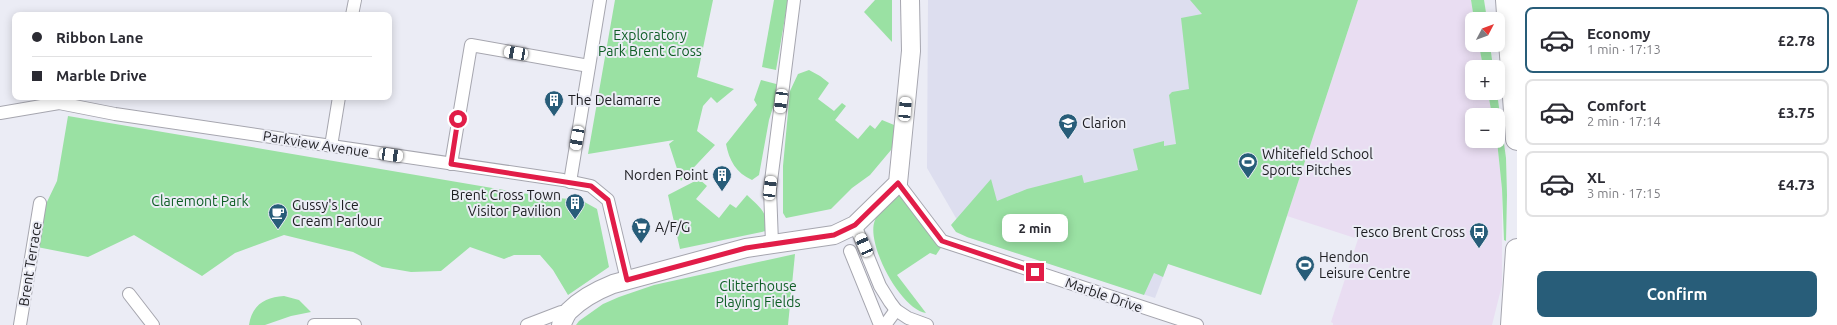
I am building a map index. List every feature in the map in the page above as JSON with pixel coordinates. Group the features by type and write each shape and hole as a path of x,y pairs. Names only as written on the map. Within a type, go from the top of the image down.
{"highway":[{"path":"1493,0 1495,12"},
{"path":"1507,0 1517,139"},
{"path":"1502,52 1517,149"},
{"path":"1512,325 1517,250"}],"street":[{"path":"352,12 354,0"},
{"path":"566,181 589,66 600,0"},
{"path":"772,243 770,188 791,14 794,0"},
{"path":"527,325 560,312 565,318 600,289 627,280 746,248 834,235 855,225 898,183 911,51 910,0"},
{"path":"451,164 471,45 589,66"},
{"path":"331,146 339,100"},
{"name":"Parkview Avenue","path":"0,113 59,103 94,110 591,186 608,200 627,280"},
{"name":"Marble Drive","path":"898,183 942,241 1197,325"},
{"name":"Brent Terrace","path":"20,325 40,203"},
{"path":"855,225 880,286 896,310 908,318 927,325"},
{"path":"850,252 880,325"},
{"path":"129,294 153,325"},
{"path":"885,325 896,310"},
{"path":"314,325 355,325"}],"shaded area":[{"name":"Clarion","path":"928,0 1255,0 1168,264 1155,298 967,237 927,168"},
{"path":"1358,0 1471,0 1473,12 1465,12 1465,52 1480,52 1482,60 1465,60 1465,100 1489,100 1491,108 1465,108 1465,148 1498,148 1502,189 1502,285 1492,325 1333,325 1331,322 1358,239 1287,216"}],"green space":[{"name":"Exploratory Park Brent Cross","path":"615,0 713,0 697,77 734,89 717,103 711,97 703,106 697,131 715,145 681,181 669,144 674,140 588,154"},
{"path":"774,0 788,0 776,70 762,67"},
{"path":"875,0 892,0 892,42 864,12"},
{"path":"1190,0 1358,0 1261,295 1168,264 1163,277 1154,273 1144,295 967,237 956,232 951,225 991,179 997,201 1027,189 1082,175 1084,183 1138,170 1133,149 1164,141 1164,146 1176,144 1169,95 1172,92 1189,89 1181,18 1202,14"},
{"path":"1471,0 1484,0 1486,12 1473,12"},
{"path":"1480,52 1491,52 1492,60 1482,60"},
{"path":"809,70 829,83 818,99 834,111 842,103 846,106 835,120 858,139 870,125 875,129 882,120 899,127 891,150 870,175 852,188 831,209 786,218 783,213 783,166 790,91 798,74"},
{"path":"761,80 780,85 769,120 759,175 752,180 742,174 731,161 726,144 757,105 754,100"},
{"path":"1489,100 1498,100 1499,108 1491,108"},
{"name":"Claremont Park","path":"68,116 546,197 581,200 597,209 609,267 568,295 553,270 540,255 514,255 504,259 470,247 441,271 411,272 382,267 353,252 284,235 235,253 202,276 134,235 88,257 37,247 46,204 57,181"},
{"path":"1498,148 1505,148 1506,158 1506,241 1504,240 1502,189"},
{"path":"699,179 707,186 696,199 719,218 730,204 736,208 747,195 762,210 766,219 766,231 680,249 668,195"},
{"path":"900,192 942,246 936,255 930,253 897,275 926,313 916,309 896,288 887,274 875,244 873,230 875,220 883,208"},
{"name":"Clitterhouse Playing Fields","path":"795,254 788,325 576,325 579,321 603,304 654,285"},
{"path":"284,296 299,300 311,312 291,316 265,325 249,325 253,312 260,303 271,298"}],"place":[{"name":"The Delamarre","path":"554,117"},
{"name":"Clarion","path":"1068,140"},
{"name":"Whitefield School Sports Pitches","path":"1248,179"},
{"name":"Norden Point","path":"722,192"},
{"name":"Brent Cross Town Visitor Pavilion","path":"575,220"},
{"name":"Gussy's Ice Cream Parlour","path":"278,230"},
{"name":"A/F/G","path":"641,244"},
{"name":"Tesco Brent Cross","path":"1479,249"},
{"name":"Hendon Leisure Centre","path":"1305,282"}],"route":[{"path":"458,119 451,164 563,180 580,185 591,186 608,200 627,280 746,248 834,235 855,225 898,183 942,241 1035,272"}]}
